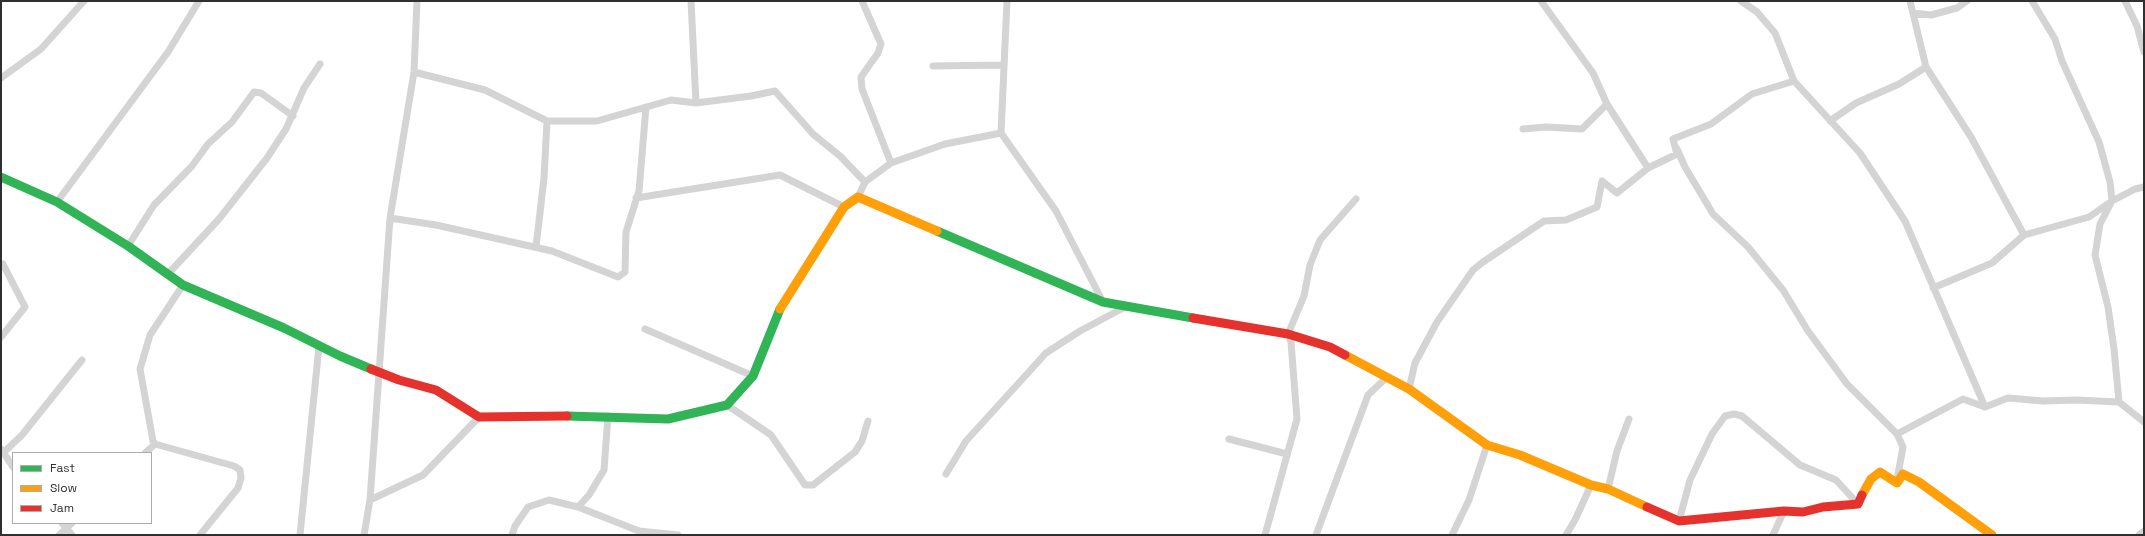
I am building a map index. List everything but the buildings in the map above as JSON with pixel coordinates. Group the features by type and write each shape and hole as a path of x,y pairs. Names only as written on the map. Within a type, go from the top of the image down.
{"street":[{"path":"1,78 41,49 84,1"},
{"path":"57,202 168,52 199,1"},
{"path":"364,535 370,500 390,218 414,72 417,1"},
{"path":"691,1 696,103"},
{"path":"862,1 881,44 878,53 861,77 862,88 891,163"},
{"path":"1007,1 1001,133 1056,212 1103,302"},
{"path":"1541,1 1593,73 1607,104 1648,168"},
{"path":"1741,1 1757,12 1775,33 1794,81 1860,153 1905,221 1985,407"},
{"path":"1910,1 1926,67 1971,137 2024,235"},
{"path":"1913,13 1931,15 1957,8 1967,1"},
{"path":"2032,1 2055,39 2062,61 2099,142 2110,182 2112,201 2100,224 2095,255 2108,308 2119,402"},
{"path":"2124,1 2137,26 2144,52"},
{"path":"168,274 219,219 267,158 293,116 304,88 320,64"},
{"path":"933,66 1004,65"},
{"path":"1830,122 1856,103 1899,84 1926,67"},
{"path":"414,72 485,90 547,121 597,121 671,100 696,103 751,96 776,91 813,134 840,156 865,182"},
{"path":"1673,139 1711,124 1752,94 1794,81"},
{"path":"128,246 154,205 192,166 208,144 232,122 254,92 261,93 293,116"},
{"path":"1524,129 1546,127 1582,129 1607,104"},
{"path":"390,218 436,225 552,251 618,277 625,272 626,232 639,191 646,107"},
{"path":"536,247 544,178 547,121"},
{"path":"1,177 57,202 128,246 183,285 284,328 340,356 399,380 436,390 480,417 608,416 668,419 727,405 753,376 783,301 844,207 858,197 865,182 891,163 945,144 1001,133"},
{"path":"1409,389 1415,363 1437,322 1473,270 1520,236 1544,221 1566,220 1597,207 1602,181 1617,193 1648,168 1677,154 1673,139"},
{"path":"1673,139 1685,167 1713,214 1748,247 1783,290 1808,331 1847,384 1897,434 1903,447 1897,483"},
{"path":"636,198 780,175 844,207"},
{"path":"1933,288 1992,263 2024,235 2089,217 2112,201 2135,189 2144,187"},
{"path":"858,197 1103,302 1288,334 1330,347 1409,389 1487,445 1520,455 1591,485 1608,489 1679,520 1784,511 1803,512 1858,504"},
{"path":"1265,535 1297,419 1291,342 1288,334 1304,296 1310,265 1320,240 1356,199"},
{"path":"1,337 25,307 2,264"},
{"path":"155,444 153,441 140,369 150,334 183,285"},
{"path":"946,474 966,441 1046,353 1080,331 1128,306"},
{"path":"645,329 753,376"},
{"path":"300,535 319,346"},
{"path":"12,466 2,451 22,435 82,360"},
{"path":"1316,535 1368,395 1387,377"},
{"path":"1897,434 1963,399 1985,407 2008,398 2042,401 2077,400 2119,402 2144,422"},
{"path":"727,405 771,435 805,485 813,485 855,452 862,442 868,421"},
{"path":"1679,520 1690,480 1712,434 1725,416 1734,414 1742,416 1800,464 1836,480 1858,504"},
{"path":"578,507 589,495 604,470 608,416"},
{"path":"370,500 423,475 480,417"},
{"path":"1608,489 1617,450 1629,419"},
{"path":"1228,439 1287,454"},
{"path":"145,452 155,444"},
{"path":"155,444 234,466 240,470 241,478 238,488 200,535"},
{"path":"1452,535 1469,500 1487,445"},
{"path":"1858,504 1870,479 1880,472 1897,483"},
{"path":"1897,483 1903,474 1919,482 1992,535"},
{"path":"1566,535 1575,520 1591,485"},
{"path":"512,535 515,526 528,507 549,500 578,507 639,531 678,535"},
{"path":"1773,535 1784,511"},
{"path":"59,535 67,525 72,535"},
{"path":"2139,535 2144,530"}],"traffic: fast":[{"path":"1,177 57,202 128,246 183,285 284,328 340,356 371,369"},
{"path":"937,231 1103,302 1193,318"},
{"path":"567,416 668,419 727,405 753,376 780,309"}],"traffic: slow":[{"path":"780,309 844,207 858,197 937,231"},
{"path":"1345,355 1409,389 1487,445 1520,455 1591,485 1608,489 1647,507"},
{"path":"1862,495 1871,479 1880,472 1897,483 1903,474 1919,482 1992,535"}],"traffic: jam":[{"path":"1193,318 1288,334 1330,347 1345,355"},
{"path":"371,369 399,380 436,390 479,417 567,416"},
{"path":"1647,507 1679,521 1784,511 1803,512 1823,507 1858,504 1862,495"}]}
